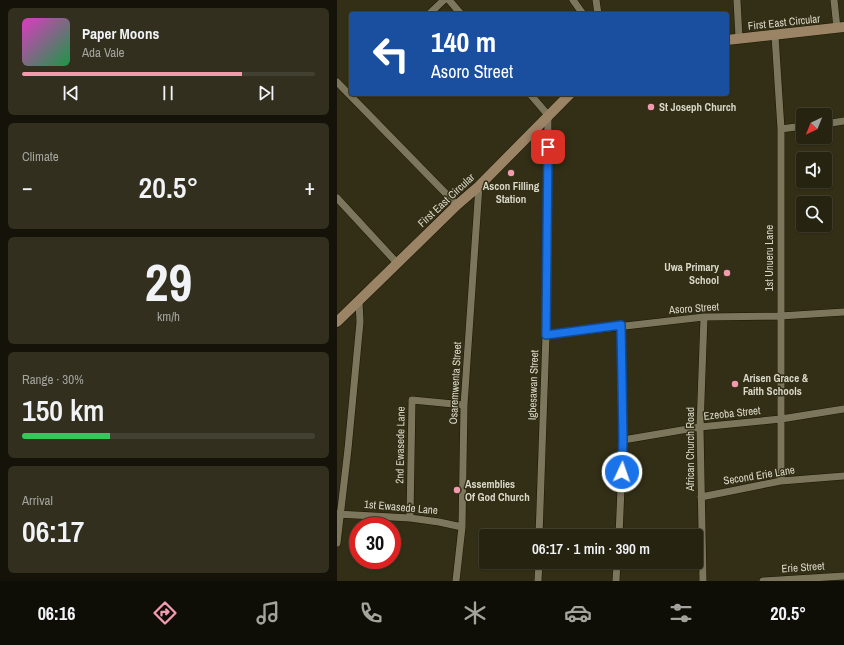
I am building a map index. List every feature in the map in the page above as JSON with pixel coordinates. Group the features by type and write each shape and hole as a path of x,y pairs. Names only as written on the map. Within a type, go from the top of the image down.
{"street":[{"path":"431,12 444,0"},
{"path":"449,0 459,12"},
{"path":"573,0 582,12"},
{"path":"596,0 598,12"},
{"path":"737,0 739,38"},
{"path":"833,0 840,27"},
{"name":"First East Circular","path":"729,40 775,36 840,27"},
{"name":"1st Unueru Lane","path":"775,36 781,129 781,481"},
{"path":"337,82 349,89"},
{"path":"356,96 457,205"},
{"path":"532,96 548,115"},
{"name":"First East Circular","path":"339,316 359,302 457,205 479,186 568,96"},
{"name":"Igbesawan Street","path":"539,529 546,335 548,115"},
{"path":"832,123 844,121"},
{"path":"781,129 796,127"},
{"name":"Osaremwenta Street","path":"456,581 462,527 464,405 479,186"},
{"path":"337,198 398,264"},
{"path":"337,543 360,322 359,302"},
{"name":"Asoro Street","path":"546,335 621,325 704,317 780,316 844,312"},
{"name":"African Church Road","path":"703,581 701,427 704,317"},
{"path":"619,529 623,440 621,325"},
{"name":"2nd Ewasede Lane","path":"410,518 412,400 464,405"},
{"name":"Ezeoba Street","path":"623,440 701,427 781,419 844,409"},
{"name":"Second Erie Lane","path":"701,497 781,481 844,476"},
{"name":"1st Ewasede Lane","path":"339,514 410,518 462,527"},
{"path":"538,581 539,569"},
{"path":"616,581 617,569"},
{"name":"Erie Street","path":"763,581 844,576"}],"place":[{"name":"St Joseph Church","path":"651,107"},
{"name":"Ascon Filling Station","path":"511,173"},
{"name":"Uwa Primary School","path":"727,273"},
{"name":"Arisen Grace & Faith Schools","path":"735,384"},
{"name":"Assemblies Of God Church","path":"457,490"}],"route":[{"path":"548,147 546,335 621,325 623,440 622,472"}]}
